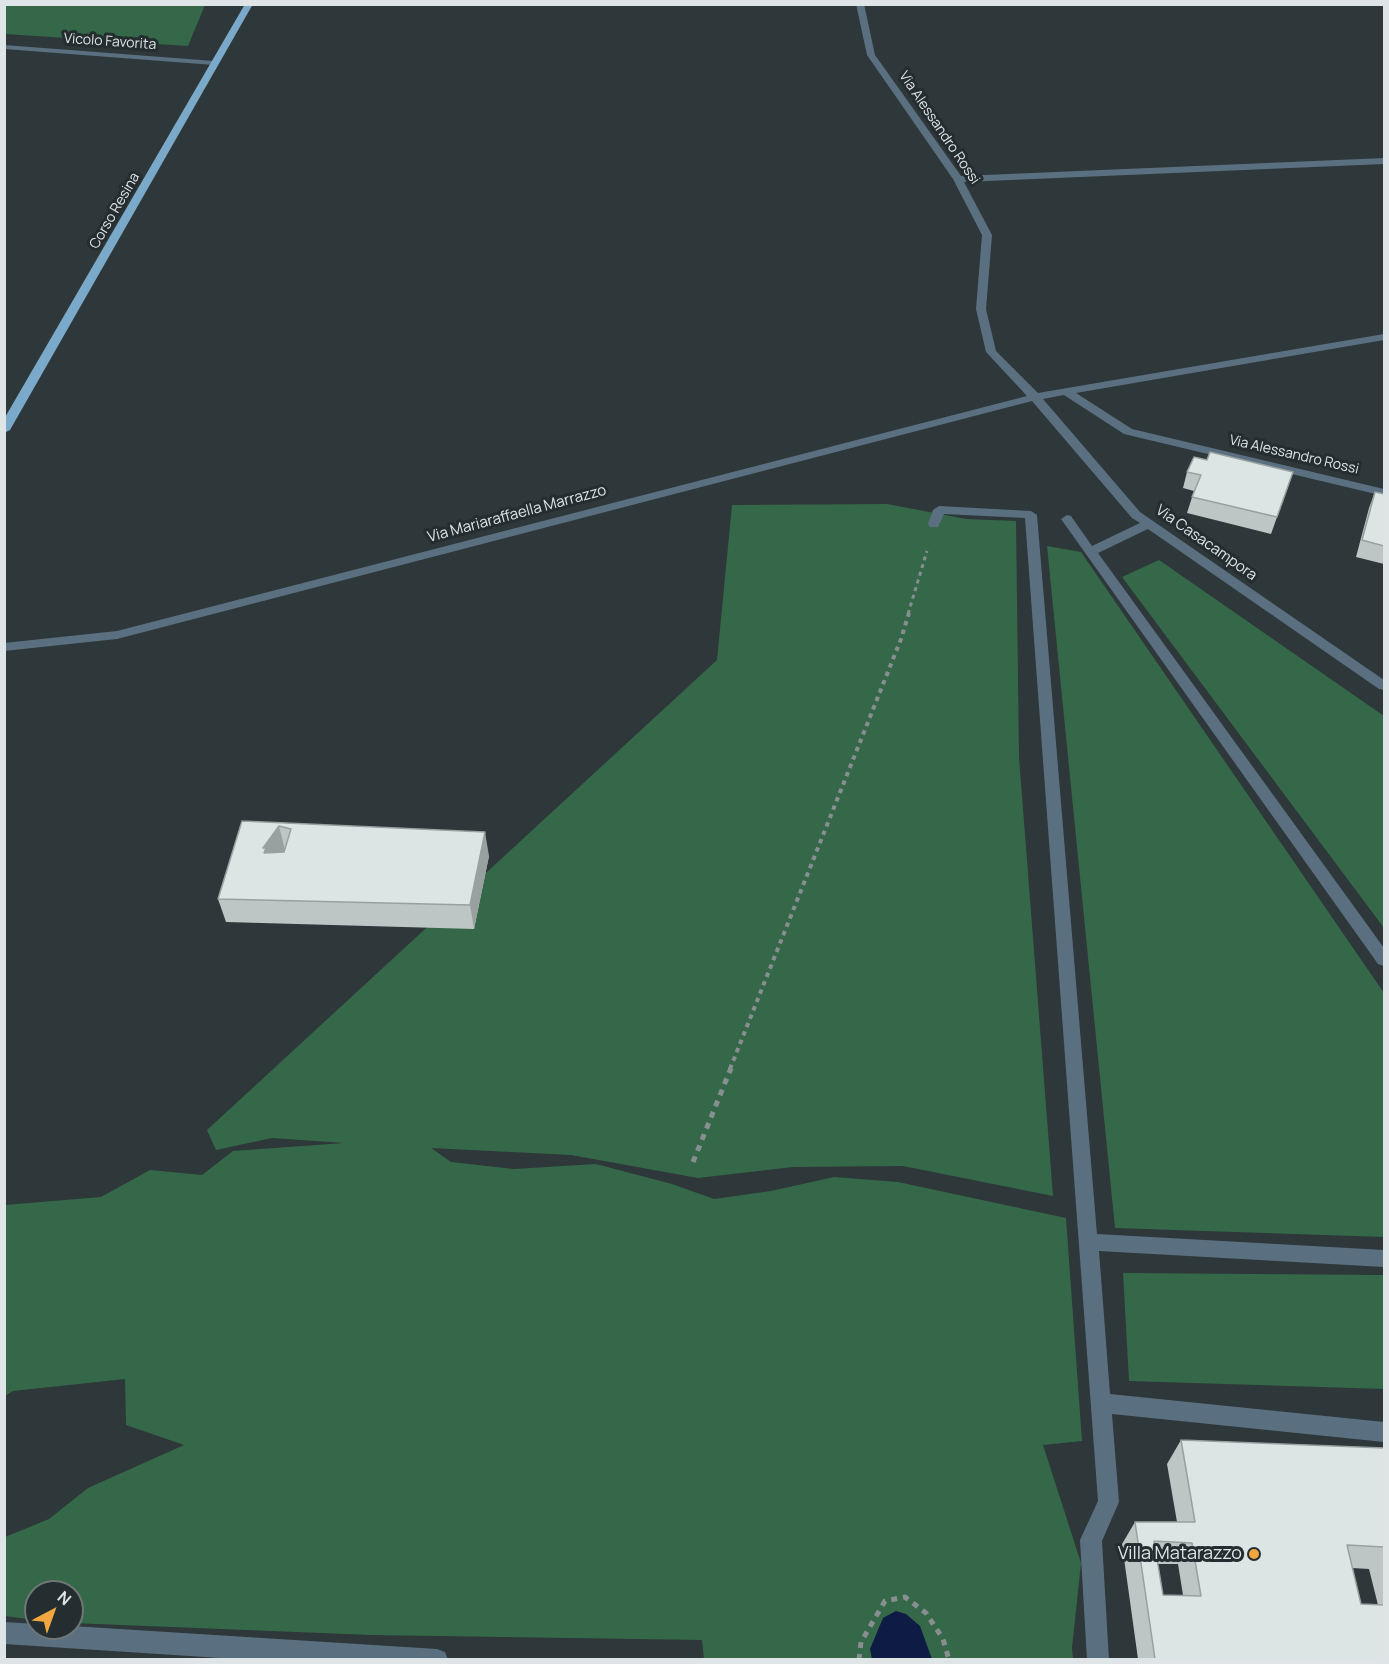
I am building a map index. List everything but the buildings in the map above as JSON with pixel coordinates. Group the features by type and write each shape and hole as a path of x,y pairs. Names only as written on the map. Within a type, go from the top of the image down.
{"main road":[{"name":"Corso Resina","path":"4,430 249,4"}],"street":[{"name":"Via Alessandro Rossi","path":"860,4 871,55 958,179 987,235 981,309 991,352 1035,397"},
{"name":"Vicolo Favorita","path":"4,47 214,63"},
{"path":"958,179 1384,161"},
{"path":"1035,397 1384,337"},
{"name":"Via Alessandro Rossi","path":"1067,392 1128,432 1384,492"},
{"name":"Via Casacampora","path":"1035,397 1136,515 1384,686"},
{"name":"Via Mariaraffaella Marrazzo","path":"4,647 117,635 1035,397"},
{"path":"934,524 939,510 1031,515 1109,1502 1090,1540 1098,1659"},
{"path":"1068,519 1384,960"},
{"path":"1091,551 1149,524"},
{"path":"1088,1242 1384,1258"},
{"path":"1101,1403 1384,1432"},
{"path":"4,1633 437,1659"}],"path":[{"path":"693,1161 901,639 921,578 934,524"},
{"path":"859,1659 861,1642 885,1601 905,1597 926,1613 943,1639 949,1659"}],"green space":[{"path":"4,5 205,5 188,46 5,34"},
{"path":"887,504 966,519 1016,521 1019,757 1053,1196 903,1166 793,1167 698,1178 571,1155 431,1148 451,1162 514,1169 596,1164 672,1184 714,1199 771,1191 834,1177 898,1182 1066,1218 1082,1441 1043,1445 1081,1563 1072,1648 1073,1659 704,1660 702,1640 371,1635 84,1623 84,1580 24,1580 24,1618 5,1616 5,1537 49,1519 88,1488 184,1445 126,1425 125,1379 13,1391 5,1396 5,1205 101,1197 150,1170 202,1175 233,1151 344,1143 272,1138 216,1150 207,1130 717,660 732,505"},
{"path":"1047,546 1081,552 1384,993 1384,1237 1115,1228"},
{"path":"1159,560 1384,716 1384,928 1122,577"},
{"path":"1123,1273 1384,1275 1384,1389 1129,1381"}],"water":[{"path":"896,1611 906,1614 920,1626 932,1659 872,1659 870,1649 883,1618"}],"place":[{"name":"Villa Matarazzo","path":"1254,1554"}]}
